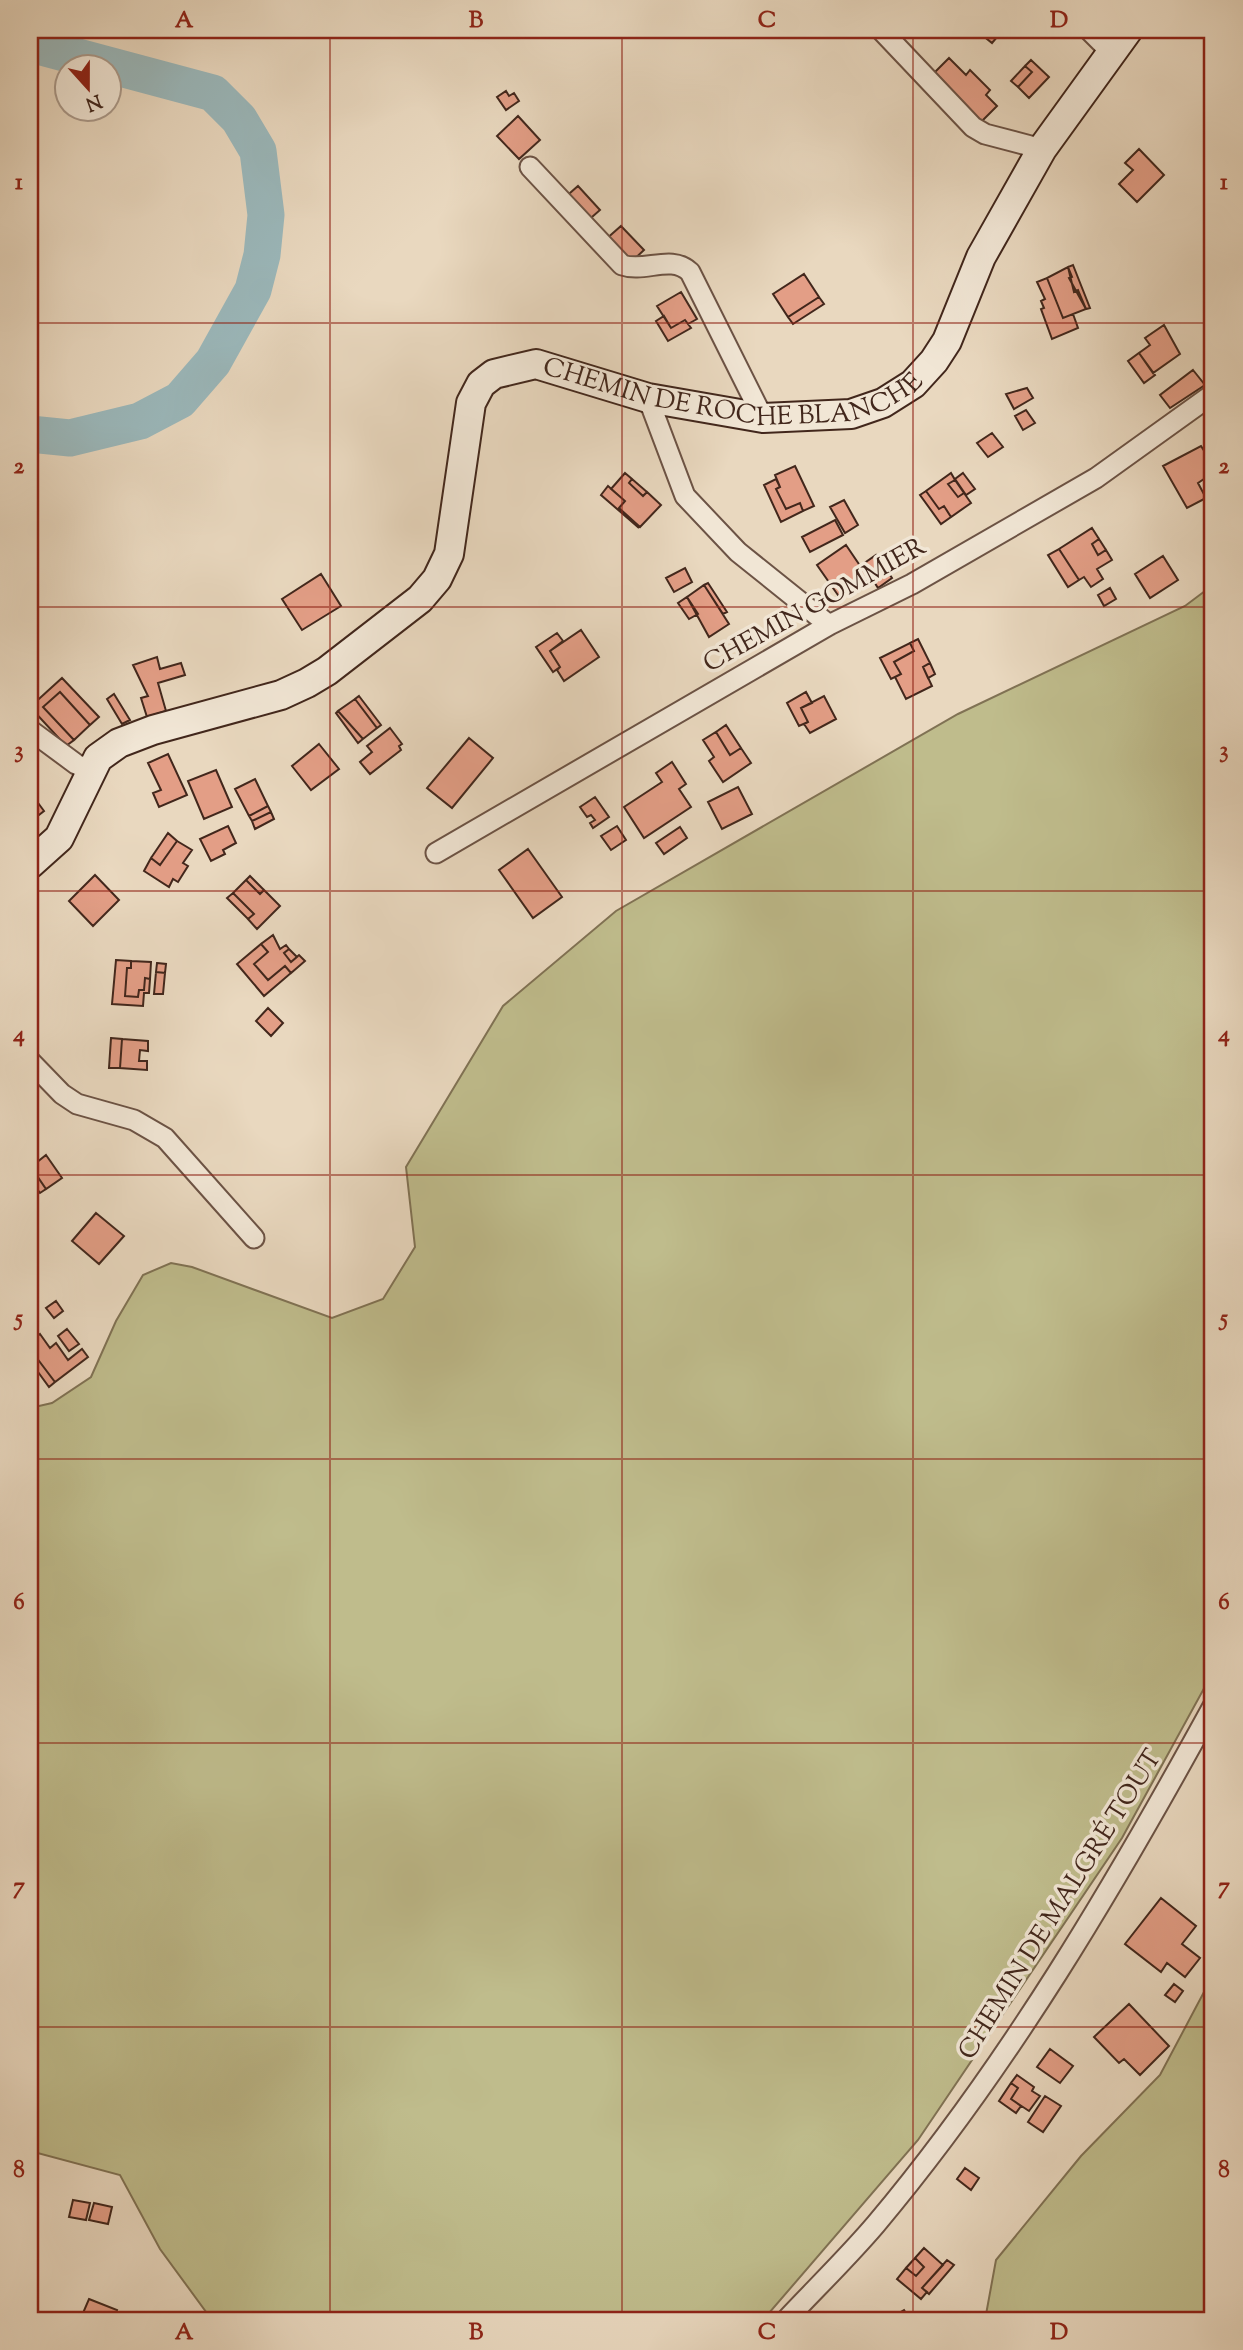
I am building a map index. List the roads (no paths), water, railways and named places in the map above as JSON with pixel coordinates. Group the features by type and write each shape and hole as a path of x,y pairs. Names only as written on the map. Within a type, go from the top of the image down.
{"main road":[{"name":"CHEMIN DE ROCHE BLANCHE","path":"30,864 59,838 98,758 119,743 153,730 281,695 307,683 327,671 420,599 437,579 449,554 471,403 481,384 494,374 536,364 648,398 763,418 851,414 883,403 913,384 947,341 981,257 1042,149 1128,30"}],"street":[{"path":"881,30 973,127 985,134 1042,149"},
{"path":"1089,30 1113,54"},
{"path":"530,167 622,265 631,268 674,263 682,264 690,272 763,418"},
{"name":"CHEMIN GOMMIER","path":"436,853 828,625 912,584 1096,478 1213,394"},
{"path":"648,398 685,496 738,552 828,625"},
{"path":"30,730 76,764 91,771"},
{"path":"30,1061 62,1094 77,1104 134,1121 165,1138 254,1238"},
{"name":"CHEMIN DE MALGRÉ TOUT","path":"786,2320 876,2224 966,2107 1068,1955 1213,1706"}],"waterway":[{"path":"30,44 213,93 239,119 258,151 266,215 262,255 253,290 213,362 180,400 140,421 70,438 30,434"}]}
